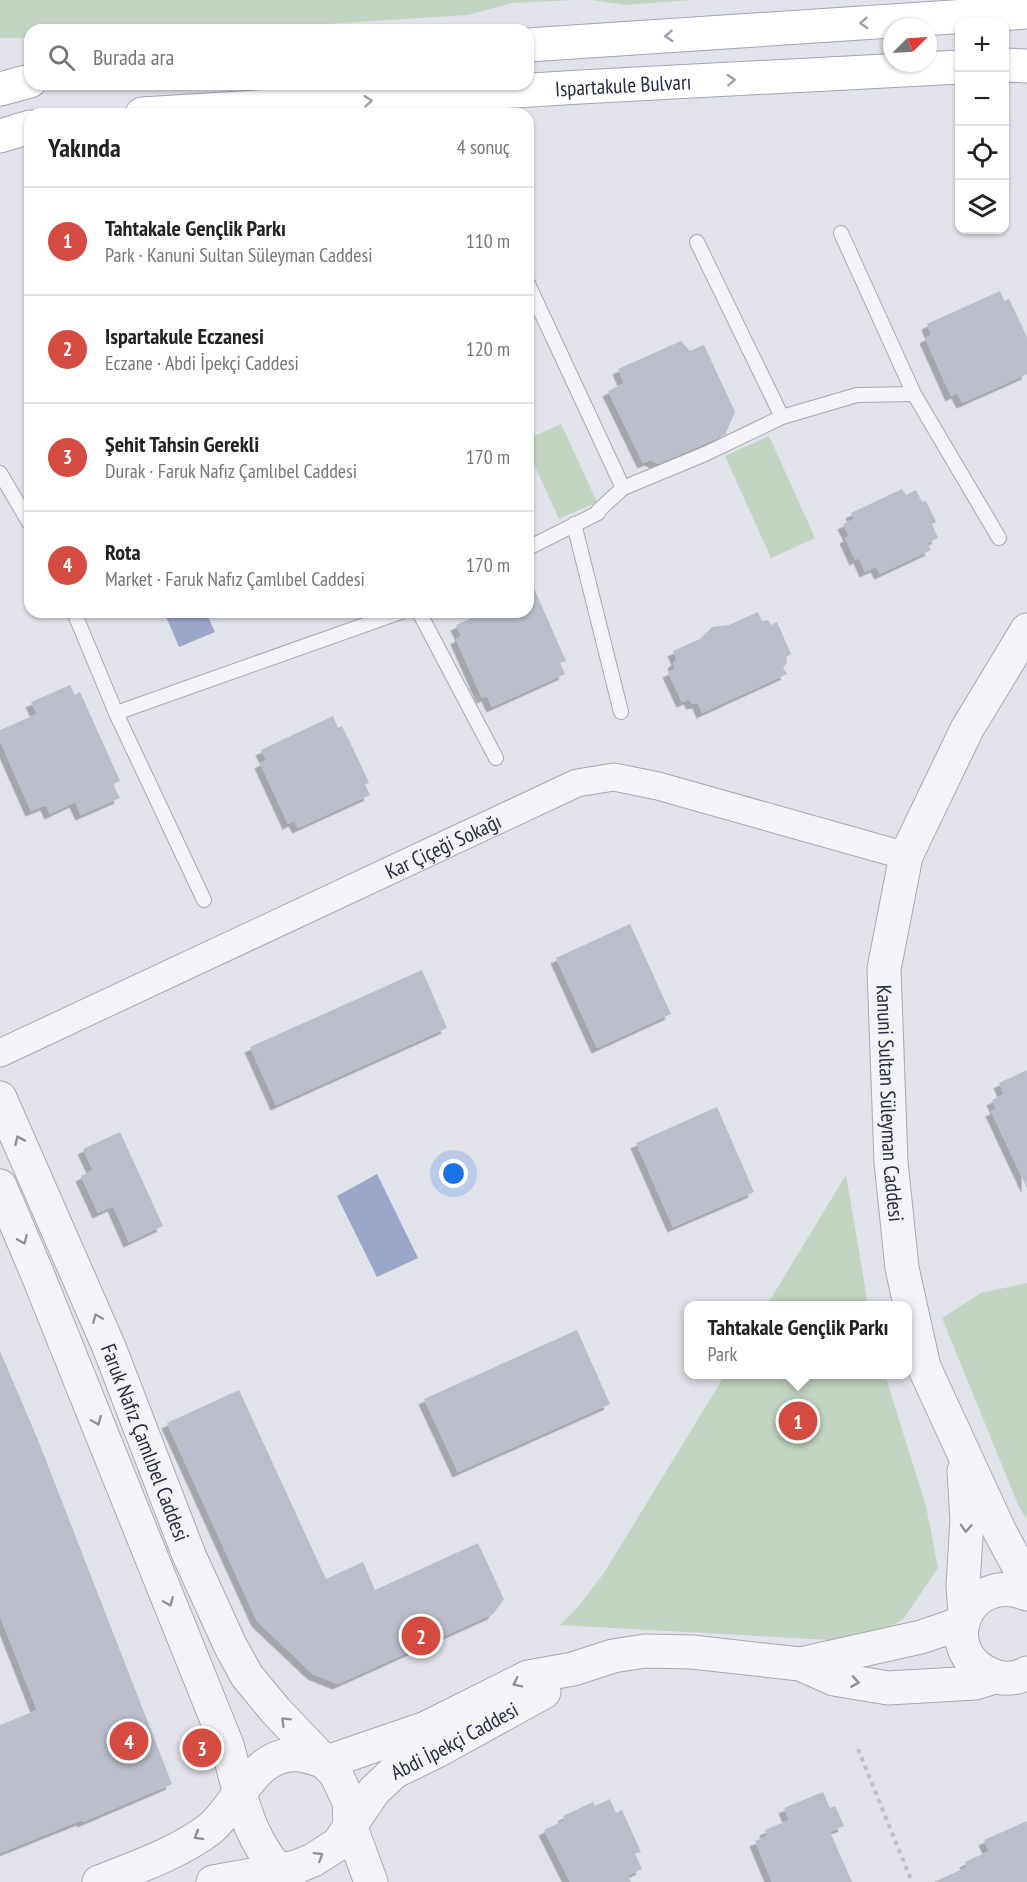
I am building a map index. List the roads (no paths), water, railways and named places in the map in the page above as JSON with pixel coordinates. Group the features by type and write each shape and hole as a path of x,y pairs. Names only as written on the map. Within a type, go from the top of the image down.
{"main road":[{"path":"534,45 1027,12"},
{"path":"1009,65 1027,66"},
{"name":"Ispartakule Bulvarı","path":"534,90 955,67"},
{"path":"0,70 24,70"},
{"path":"0,89 24,83"},
{"name":"Ispartakule Bulvarı","path":"239,108 531,90"},
{"path":"0,136 24,129"}],"street":[{"name":"Kanuni Sultan Süleyman Caddesi","path":"909,1301 902,1268 891,1162 884,969 906,856 967,729 1027,630"},
{"name":"Kar Çiçeği Sokağı","path":"0,1053 577,783 614,777 658,786 906,856"},
{"name":"Faruk Nafız Çamlıbel Caddesi","path":"0,1098 109,1347 189,1555 230,1645 247,1676 276,1711 336,1774 349,1802 350,1825 371,1882"},
{"name":"Faruk Nafız Çamlıbel Caddesi","path":"0,1186 227,1745 240,1796 261,1850 283,1876"},
{"name":"Kanuni Sultan Süleyman Caddesi","path":"912,1313 924,1367 1000,1532 1027,1582"},
{"path":"963,1449 967,1520 963,1585 964,1619 961,1637 972,1662 982,1671 1017,1676"},
{"path":"800,1664 921,1637 964,1619 976,1600 988,1592 1001,1589 1027,1594"},
{"name":"Abdi İpekçi Caddesi","path":"327,1762 426,1728 528,1677 573,1669 612,1656 645,1651 692,1652 800,1664"},
{"path":"800,1664 834,1679 888,1688 975,1683 1017,1676"},
{"name":"Abdi İpekçi Caddesi","path":"350,1825 374,1791 394,1772 539,1696 573,1669"},
{"path":"99,1882 176,1849 211,1827 240,1796 248,1782 263,1767 278,1758 299,1755 327,1762"},
{"path":"213,1882 283,1876 338,1844 350,1825"}],"lane":[{"path":"841,233 914,394 999,538"},
{"path":"697,242 782,417"},
{"path":"534,297 623,488"},
{"path":"534,545 598,513 623,488 705,454 782,417 857,395 914,394"},
{"path":"0,473 24,514"},
{"path":"574,524 621,712"},
{"path":"76,618 116,713 204,900"},
{"path":"116,713 383,618"},
{"path":"421,618 496,758"}],"water":[{"path":"167,618 209,618 215,632 179,647"},
{"path":"377,1174 418,1258 377,1277 337,1196"}],"place":[{"name":"Tahtakale Gençlik Parkı","path":"798,1421"},
{"name":"Ispartakule Eczanesi","path":"421,1636"},
{"name":"Rota","path":"129,1741"},
{"name":"Şehit Tahsin Gerekli","path":"202,1748"}]}
